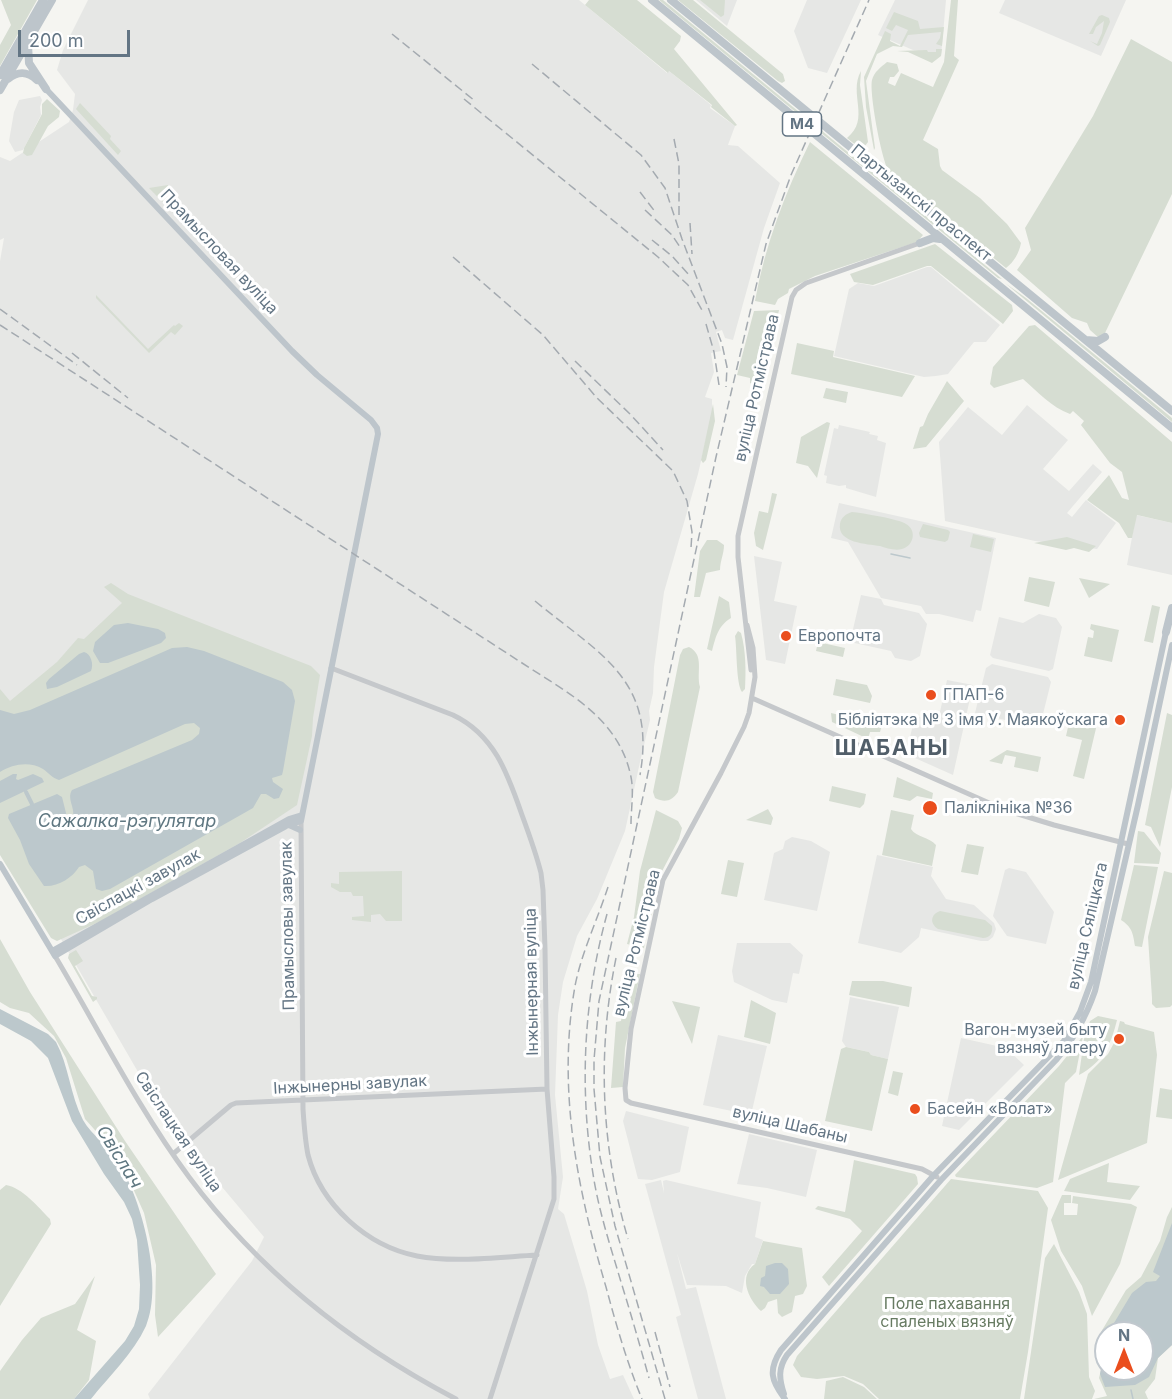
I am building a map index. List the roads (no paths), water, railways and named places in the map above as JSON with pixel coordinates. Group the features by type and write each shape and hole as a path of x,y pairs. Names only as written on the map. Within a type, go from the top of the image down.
{"highway":[{"path":"1,82 43,0"},
{"path":"1,82 52,0"},
{"name":"Партызанскі праспект","path":"652,0 1172,428"},
{"name":"Партызанскі праспект","path":"670,0 1172,411"},
{"path":"29,40 27,50 29,63 46,89"},
{"path":"1,82 16,74 25,73 46,89"},
{"path":"920,243 925,232 922,222"},
{"path":"920,243 936,238 944,241"},
{"path":"999,284 1006,276"},
{"path":"1086,340 1098,341 1105,337 1106,356"},
{"path":"1162,403 1172,406"},
{"path":"1166,632 1172,608"},
{"path":"1166,632 1172,617"}],"main road":[{"name":"Прамысловая вуліца","path":"46,89 292,351 377,428"},
{"name":"Прамысловы завулак","path":"302,818 377,439 377,428"},
{"name":"вуліца Сяліцкага","path":"785,1399 780,1380 780,1368 787,1355 941,1180 1056,1060 1079,1028 1089,1009 1128,844 1155,706 1166,632"},
{"name":"вуліца Сяліцкага","path":"785,1399 774,1383 772,1372 774,1362 782,1350 934,1174 1038,1070 1072,1029 1090,982 1120,843 1172,645"},
{"name":"Свіслацкі завулак","path":"53,953 302,818"},
{"name":"Свіслацкі завулак","path":"53,953 289,819 302,818"},
{"path":"288,825 300,830"},
{"name":"Свіслацкая вуліца","path":"0,864 53,953"},
{"path":"807,1319 813,1325"}],"street":[{"name":"вуліца Ротмістрава","path":"631,1103 625,1097 628,1047 663,880 700,814 744,727 752,698 747,625 738,557 738,536 794,293 806,283 920,243"},
{"name":"Інжынерная вуліца","path":"331,668 466,721 479,731 498,756 510,781 533,846 543,883 547,1089 554,1199 490,1399"},
{"path":"752,698 1005,810 1128,844"},
{"name":"Прамысловы завулак","path":"302,818 300,830 303,1101 305,1138 315,1174 334,1205 356,1227 392,1248 420,1257 537,1255"},
{"name":"Свіслацкая вуліца","path":"53,953 148,1116 173,1154 225,1222 293,1288 340,1327 456,1399"},
{"name":"Інжынерны завулак","path":"173,1154 231,1105 240,1103 547,1089"},
{"name":"вуліца Шабаны","path":"631,1103 922,1169 941,1180"}],"water":[{"path":"128,623 158,629 165,633 166,638 161,643 108,663 100,663 93,651 95,642 114,625"},
{"name":"Сажалка-рэгулятар","path":"187,647 204,651 283,682 292,690 295,701 283,771 282,775 272,778 273,782 283,789 279,798 274,799 261,794 253,808 110,889 102,891 96,889 93,871 85,865 79,867 64,881 44,886 29,864 8,818 9,814 57,794 62,797 67,817 72,819 70,793 72,790 192,740 199,734 200,728 194,723 185,724 59,780 43,769 27,764 16,765 0,772 0,710 14,714 30,710 172,648"},
{"path":"84,652 91,660 91,671 57,687 47,689 46,683 49,679"},
{"path":"17,774 16,779 18,780 33,774 42,778 44,782 0,803 0,781"},
{"path":"0,1009 48,1034 56,1042 83,1120 114,1156 127,1178 148,1242 153,1288 146,1326 128,1355 91,1399 74,1399 125,1341 134,1326 139,1309 137,1240 132,1219 124,1202 72,1121 48,1058 31,1041 0,1024"},
{"path":"1172,1223 1172,1345 1158,1358 1154,1366 1154,1321 1115,1321 1132,1293 1146,1282 1156,1281 1160,1276 1153,1272"},
{"path":"782,1263 788,1269 789,1284 780,1294 770,1294 760,1286 761,1278 765,1276 766,1266"},
{"path":"1103,1381 1142,1381 1135,1385 1105,1387"}],"waterway":[{"path":"891,554 910,558"},
{"path":"26,792 32,804"},
{"path":"1131,1390 1133,1399"}],"railway":[{"path":"665,1399 615,1226 600,1157 594,1089 599,1001 716,457 766,244 791,175 869,0"},
{"path":"392,34 475,101"},
{"path":"532,64 641,155 665,188 722,344 727,367 726,387"},
{"path":"464,99 658,257 688,285 703,312"},
{"path":"674,139 679,164 679,217"},
{"path":"640,192 656,213"},
{"path":"645,210 672,235 680,247"},
{"path":"690,223 692,254"},
{"path":"652,240 672,256 689,275"},
{"path":"453,257 543,335 597,398 673,471 687,501 692,532 691,548"},
{"path":"0,309 77,365"},
{"path":"706,324 714,352 719,385"},
{"path":"0,325 555,684 588,708 603,722 625,756 632,783 631,824"},
{"path":"72,353 128,398"},
{"path":"575,361 630,414 663,450"},
{"path":"535,601 601,654 618,672 631,692 640,715 643,742 640,775"},
{"path":"608,887 585,949 575,986 570,1024 569,1100 586,1213 618,1329 642,1399"},
{"path":"607,914 588,1013 586,1114 594,1180 603,1219 649,1378"},
{"path":"616,958 606,1029 605,1099 612,1170 628,1239"},
{"path":"655,1332 670,1387"}],"place":[{"name":"Европочта","path":"786,636"},
{"name":"ГПАП-6","path":"931,695"},
{"name":"Бібліятэка № 3 імя У. Маякоўскага","path":"1120,720"},
{"name":"Паліклініка №36","path":"930,808"},
{"name":"Вагон-музей быту вязняў лагеру","path":"1119,1039"},
{"name":"Басейн «Волат»","path":"915,1109"}],"district":[{"name":"ШАБАНЫ","path":"892,748"}],"water label":[{"name":"Свіслач","path":"119,1157"}],"park label":[{"name":"Поле пахавання спаленых вязняў","path":"947,1313"}]}
